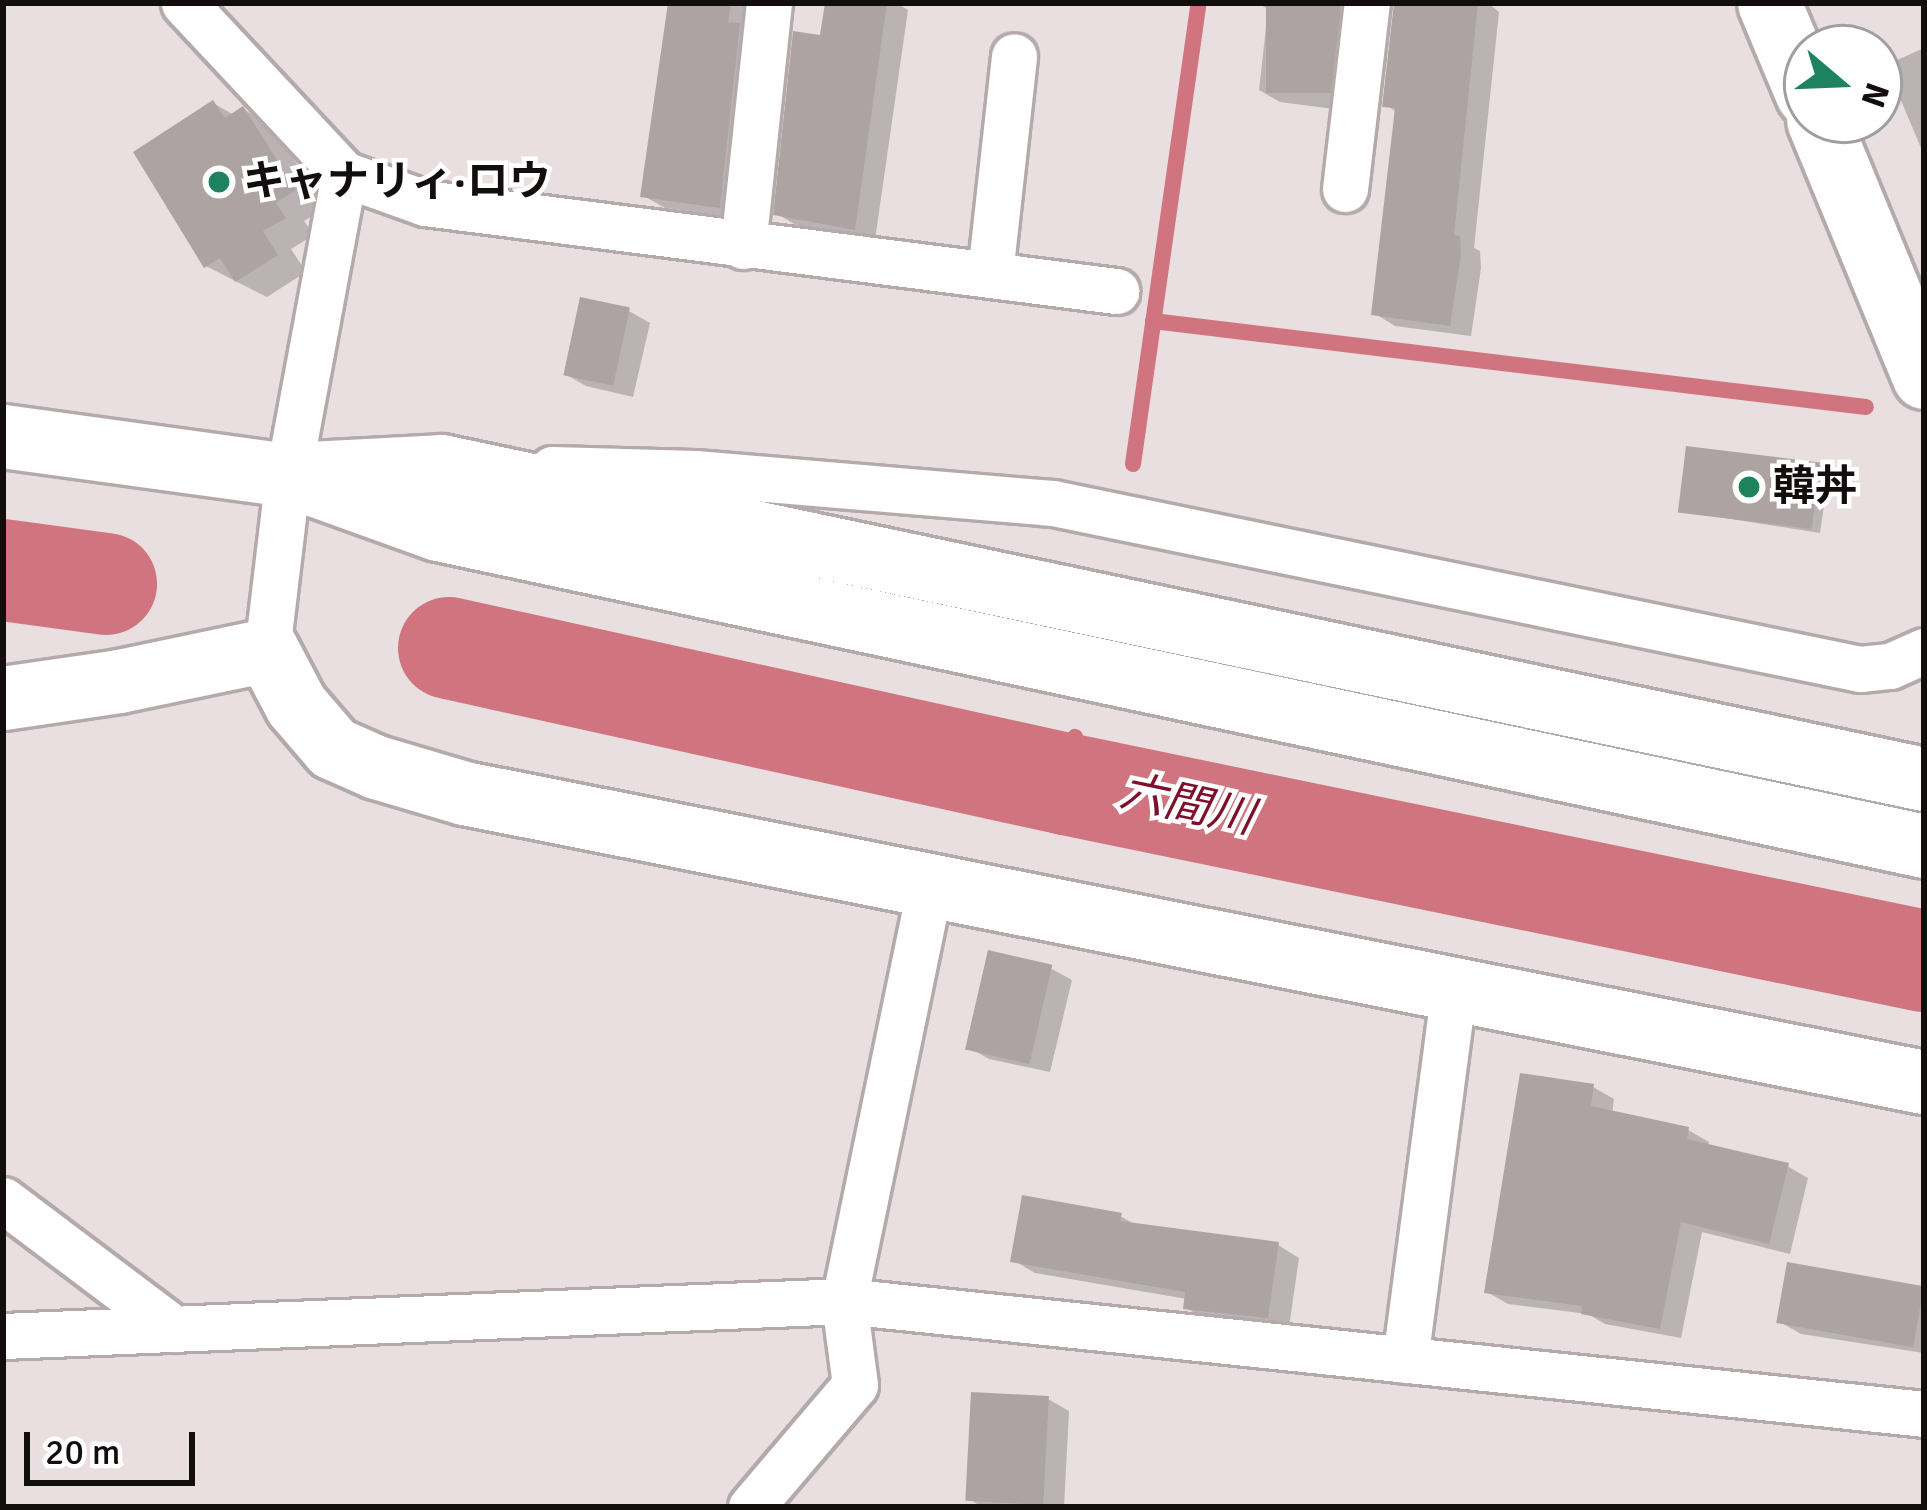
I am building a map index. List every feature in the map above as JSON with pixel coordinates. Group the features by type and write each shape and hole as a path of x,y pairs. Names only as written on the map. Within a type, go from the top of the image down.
{"street":[{"path":"184,3 344,174 425,203 1115,291"},
{"path":"743,246 770,3"},
{"path":"1345,189 1366,3"},
{"path":"1769,3 1783,37"},
{"path":"990,274 1014,56"},
{"path":"1828,144 1924,377"},
{"path":"344,174 288,475 268,650 296,705 333,748 376,767 464,793 1924,1082"},
{"path":"3,436 288,475 442,466 695,473 1053,503 1860,669 1890,666 1924,651"},
{"path":"442,466 1924,778"},
{"path":"288,475 438,530 1924,846"},
{"path":"3,698 119,681 268,650"},
{"path":"752,1507 855,1385 844,1301 931,883"},
{"path":"1405,1360 1454,988"},
{"path":"3,1200 174,1329"},
{"path":"3,1336 844,1301 1924,1414"}],"building":[{"path":"668,3 731,3 728,22 740,23 720,208 640,197"},
{"path":"825,3 887,3 855,230 773,215 793,31 820,35"},
{"path":"1266,3 1340,3 1340,93 1266,93"},
{"path":"1394,3 1478,3 1454,235 1460,236 1461,254 1450,326 1371,315 1395,108 1382,107"},
{"path":"213,100 225,118 243,106 296,190 276,203 286,218 263,231 278,255 235,282 220,258 204,268 133,152"},
{"path":"580,297 630,308 613,386 563,375"},
{"name":"韓丼","path":"1686,446 1820,462 1812,529 1678,513"},
{"path":"988,950 1052,965 1029,1064 965,1049"},
{"path":"1520,1073 1594,1084 1591,1106 1689,1127 1687,1139 1789,1163 1769,1244 1681,1222 1660,1329 1581,1314 1582,1306 1484,1293"},
{"path":"1022,1195 1122,1213 1120,1221 1279,1242 1268,1318 1183,1309 1185,1292 1010,1262"},
{"path":"1787,1262 1924,1286 1913,1347 1776,1323"},
{"path":"971,1392 1049,1396 1043,1505 965,1501"}],"waterway":[{"path":"1133,464 1199,3"},
{"path":"1153,321 1866,407"},
{"name":"六間川","path":"3,570 106,584"},
{"name":"六間川","path":"449,648 1066,784 1924,961"},
{"path":"1066,784 1075,737"}],"place":[{"name":"キャナリィ·ロウ","path":"219,182"},
{"name":"韓丼","path":"1749,487"}]}
